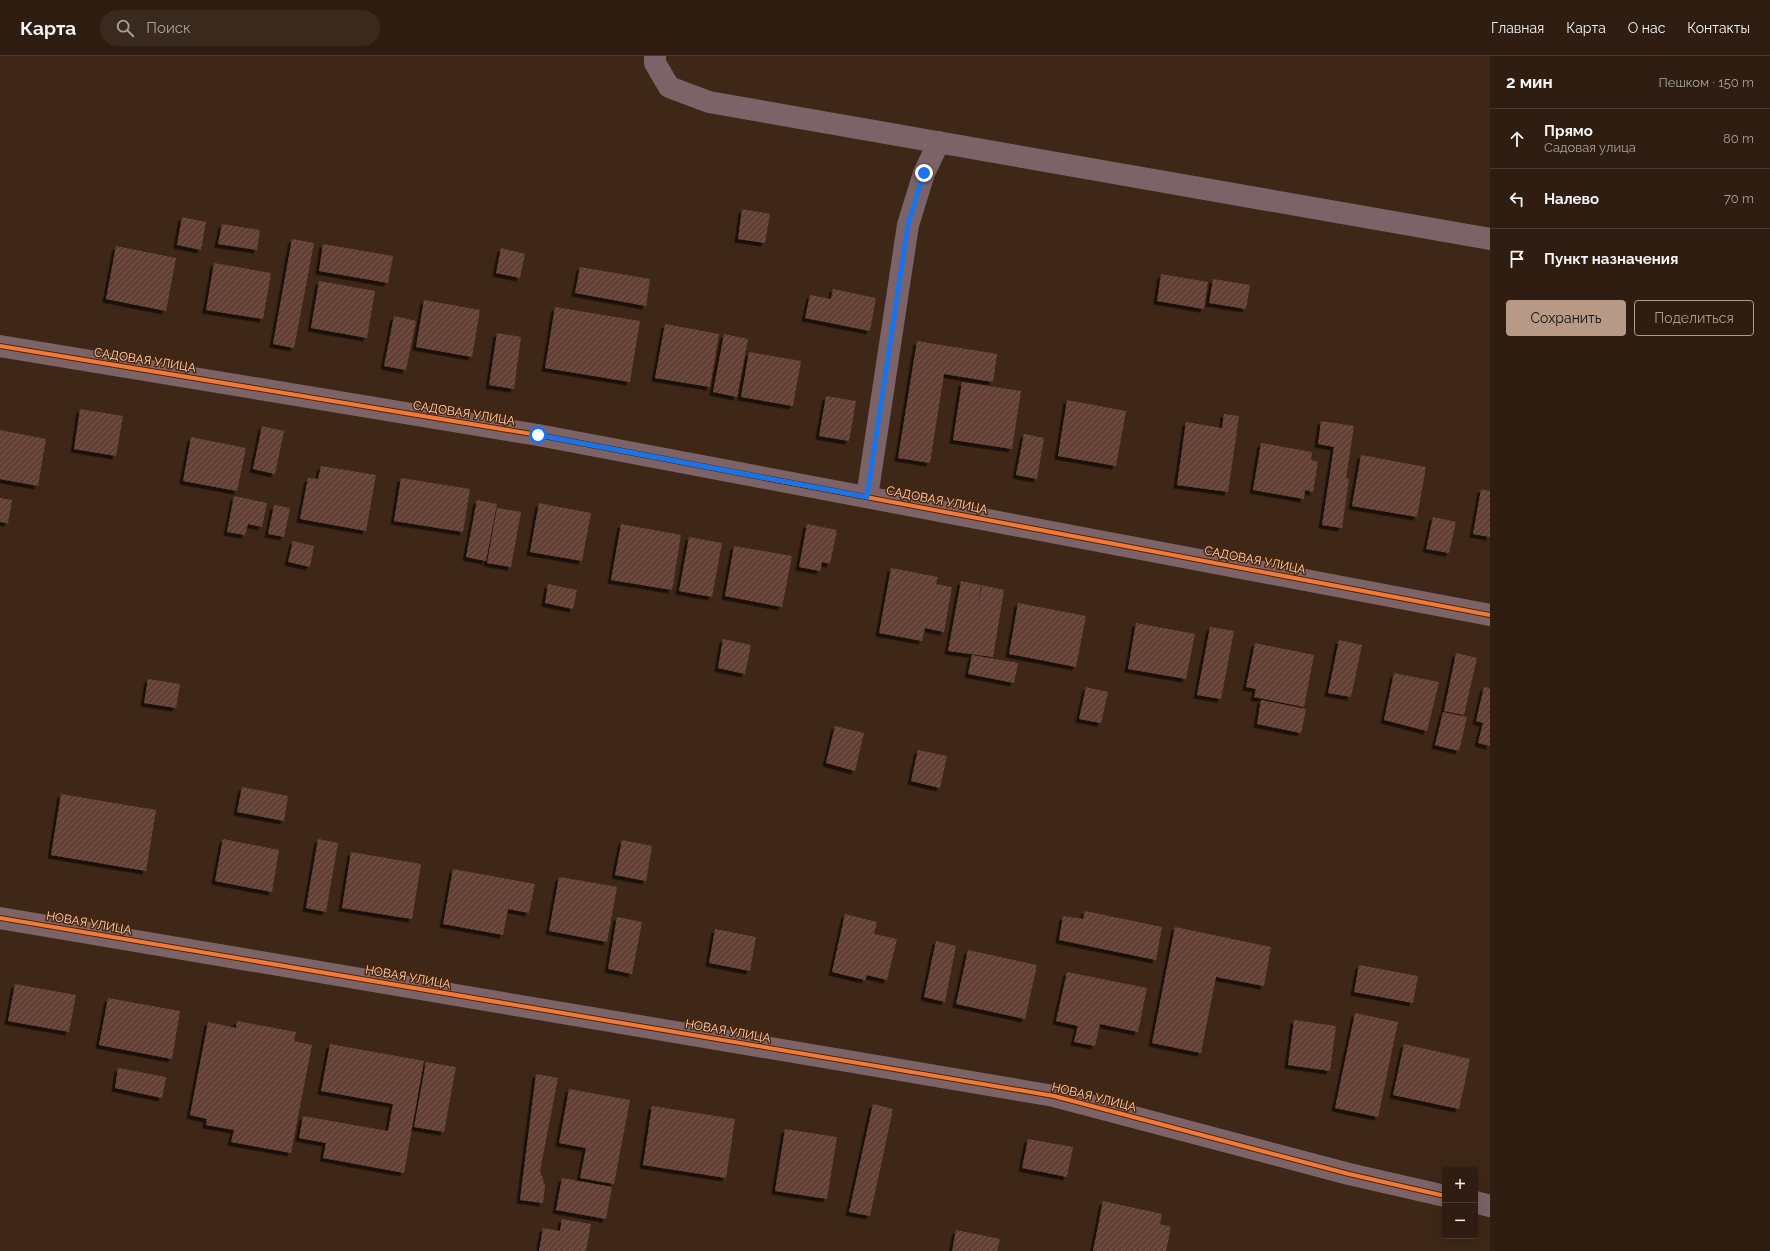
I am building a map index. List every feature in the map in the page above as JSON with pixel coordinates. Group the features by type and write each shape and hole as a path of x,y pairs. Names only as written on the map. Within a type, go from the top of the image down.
{"street":[{"path":"656,56 655,63 669,87 709,102 1490,239"},
{"path":"867,497 908,225 924,173 939,142"},
{"name":"САДОВАЯ УЛИЦА","path":"0,346 538,435 1490,615"},
{"name":"НОВАЯ УЛИЦА","path":"0,918 1054,1096 1349,1174 1442,1195"},
{"path":"1478,1203 1490,1206"}],"building":[{"path":"742,209 770,214 765,243 738,239"},
{"path":"182,217 206,222 201,250 177,245"},
{"path":"222,224 260,230 257,250 218,244"},
{"path":"292,239 314,243 294,348 273,344"},
{"path":"323,244 393,256 388,283 319,271"},
{"path":"116,246 176,258 166,311 106,299"},
{"path":"501,248 525,254 520,278 496,273"},
{"path":"214,263 271,273 263,319 206,310"},
{"path":"580,267 650,279 646,306 575,293"},
{"path":"1161,274 1208,282 1204,309 1157,301"},
{"path":"1213,279 1250,285 1246,309 1209,303"},
{"path":"319,281 375,291 367,338 311,328"},
{"path":"833,289 876,298 870,331 805,318 810,295 831,299"},
{"path":"424,300 480,310 472,357 416,347"},
{"path":"555,307 640,321 630,382 545,368"},
{"path":"394,316 416,321 406,370 384,366"},
{"path":"665,324 719,334 710,387 655,378"},
{"path":"497,333 521,337 514,389 489,385"},
{"path":"724,334 748,339 737,397 713,392"},
{"path":"917,341 997,354 993,382 944,374 930,463 898,458"},
{"path":"749,352 801,361 793,406 741,397"},
{"path":"962,382 1021,391 1012,449 953,440"},
{"path":"826,396 856,401 849,441 819,436"},
{"path":"1067,400 1126,411 1116,466 1058,456"},
{"path":"80,409 123,416 116,456 74,449"},
{"path":"1224,414 1239,416 1228,492 1177,485 1186,422 1222,428"},
{"path":"1321,421 1354,426 1346,478 1349,479 1342,528 1322,525 1334,447 1318,444"},
{"path":"262,426 284,431 275,474 253,469"},
{"path":"0,430 46,439 38,486 0,479"},
{"path":"1024,434 1044,438 1037,479 1016,475"},
{"path":"191,437 246,448 237,491 183,481"},
{"path":"1261,443 1312,452 1311,460 1318,462 1313,492 1305,490 1304,499 1253,490"},
{"path":"1361,455 1426,467 1417,517 1352,506"},
{"path":"321,466 376,475 366,531 300,519 308,478 318,479"},
{"path":"401,478 470,489 463,532 394,521"},
{"path":"1481,489 1490,491 1490,537 1473,534"},
{"path":"234,496 267,503 262,527 248,524 245,535 227,532"},
{"path":"0,498 12,500 8,523 0,522"},
{"path":"477,500 497,504 486,561 466,557"},
{"path":"539,503 591,513 582,561 530,552"},
{"path":"274,505 290,508 284,537 268,534"},
{"path":"497,508 521,512 511,567 487,563"},
{"path":"1433,517 1456,522 1449,553 1426,549"},
{"path":"621,524 681,535 672,590 611,580"},
{"path":"807,524 837,530 830,564 822,562 820,571 799,567"},
{"path":"689,537 722,543 712,597 679,591"},
{"path":"293,541 314,546 310,567 288,562"},
{"path":"734,546 792,556 782,607 725,596"},
{"path":"891,568 938,577 936,584 952,587 944,632 925,628 922,641 879,633"},
{"path":"961,581 981,585 977,610 982,585 1004,590 993,657 948,651"},
{"path":"548,584 577,590 573,609 545,603"},
{"path":"1018,603 1086,616 1076,667 1009,654"},
{"path":"1136,623 1195,634 1186,679 1128,669"},
{"path":"1210,627 1234,631 1221,699 1197,695"},
{"path":"723,639 751,645 745,674 718,668"},
{"path":"1339,640 1362,645 1351,697 1328,693"},
{"path":"1255,643 1314,655 1304,707 1254,697 1256,689 1246,687"},
{"path":"1456,653 1477,658 1464,715 1444,711"},
{"path":"972,655 1018,663 1014,683 968,674"},
{"path":"1394,673 1439,682 1427,731 1384,720"},
{"path":"148,679 180,684 176,708 144,703"},
{"path":"1086,687 1108,692 1101,723 1079,719"},
{"path":"1484,687 1490,688 1490,746 1478,743 1483,723 1476,721"},
{"path":"1261,700 1306,709 1301,733 1257,724"},
{"path":"1443,712 1467,717 1459,751 1435,745"},
{"path":"835,726 864,733 855,771 826,763"},
{"path":"918,750 947,756 940,788 911,781"},
{"path":"242,787 288,796 284,821 237,812"},
{"path":"61,794 156,810 146,871 51,855"},
{"path":"223,839 279,850 272,892 215,881"},
{"path":"318,839 338,843 326,912 306,908"},
{"path":"622,840 652,846 646,881 615,875"},
{"path":"351,852 421,864 412,919 342,908"},
{"path":"453,869 535,884 529,913 508,909 503,935 443,924"},
{"path":"559,877 617,887 607,942 549,931"},
{"path":"1085,911 1162,927 1156,960 1059,940 1063,916 1083,919"},
{"path":"845,914 877,922 874,934 897,939 887,980 867,975 865,980 832,972"},
{"path":"617,917 642,922 632,974 608,969"},
{"path":"1175,927 1271,947 1264,986 1216,977 1201,1053 1152,1043"},
{"path":"715,929 756,937 750,971 709,963"},
{"path":"936,941 956,946 945,1002 924,997"},
{"path":"968,950 1037,965 1025,1019 956,1004"},
{"path":"1359,965 1418,976 1413,1003 1354,992"},
{"path":"1067,972 1147,988 1138,1032 1100,1024 1095,1046 1074,1042 1078,1026 1056,1021"},
{"path":"15,984 76,995 69,1032 8,1021"},
{"path":"108,998 180,1011 172,1059 99,1045"},
{"path":"1355,1013 1398,1022 1378,1117 1335,1108"},
{"path":"1294,1020 1336,1026 1330,1071 1288,1065"},
{"path":"237,1021 296,1032 294,1041 312,1045 291,1153 231,1142 234,1130 206,1125 207,1119 190,1115 208,1022 236,1028"},
{"path":"330,1044 424,1061 404,1173 323,1158 326,1143 299,1138 303,1116 388,1131 393,1104 321,1091"},
{"path":"1404,1044 1470,1059 1459,1109 1393,1095"},
{"path":"426,1062 456,1067 444,1132 414,1127"},
{"path":"118,1068 166,1077 162,1098 115,1088"},
{"path":"536,1074 558,1078 540,1171 545,1186 543,1203 520,1200"},
{"path":"569,1089 630,1100 614,1184 580,1178 586,1148 559,1143"},
{"path":"873,1104 893,1109 870,1216 849,1212"},
{"path":"652,1106 735,1119 726,1178 643,1165"},
{"path":"785,1129 837,1137 827,1199 775,1191"},
{"path":"1028,1139 1073,1147 1067,1177 1022,1168"},
{"path":"562,1178 612,1187 606,1219 556,1210"},
{"path":"1103,1201 1162,1214 1160,1224 1171,1227 1166,1251 1093,1251"},
{"path":"562,1219 591,1224 586,1251 539,1251 543,1228 560,1231"},
{"path":"956,1230 1000,1239 997,1251 952,1251"}],"cycle path":[{"path":"0,346 538,435 1490,615"},
{"path":"0,918 1054,1096 1349,1174 1442,1195"}],"route":[{"path":"538,435 867,497 908,225 924,173"}]}
